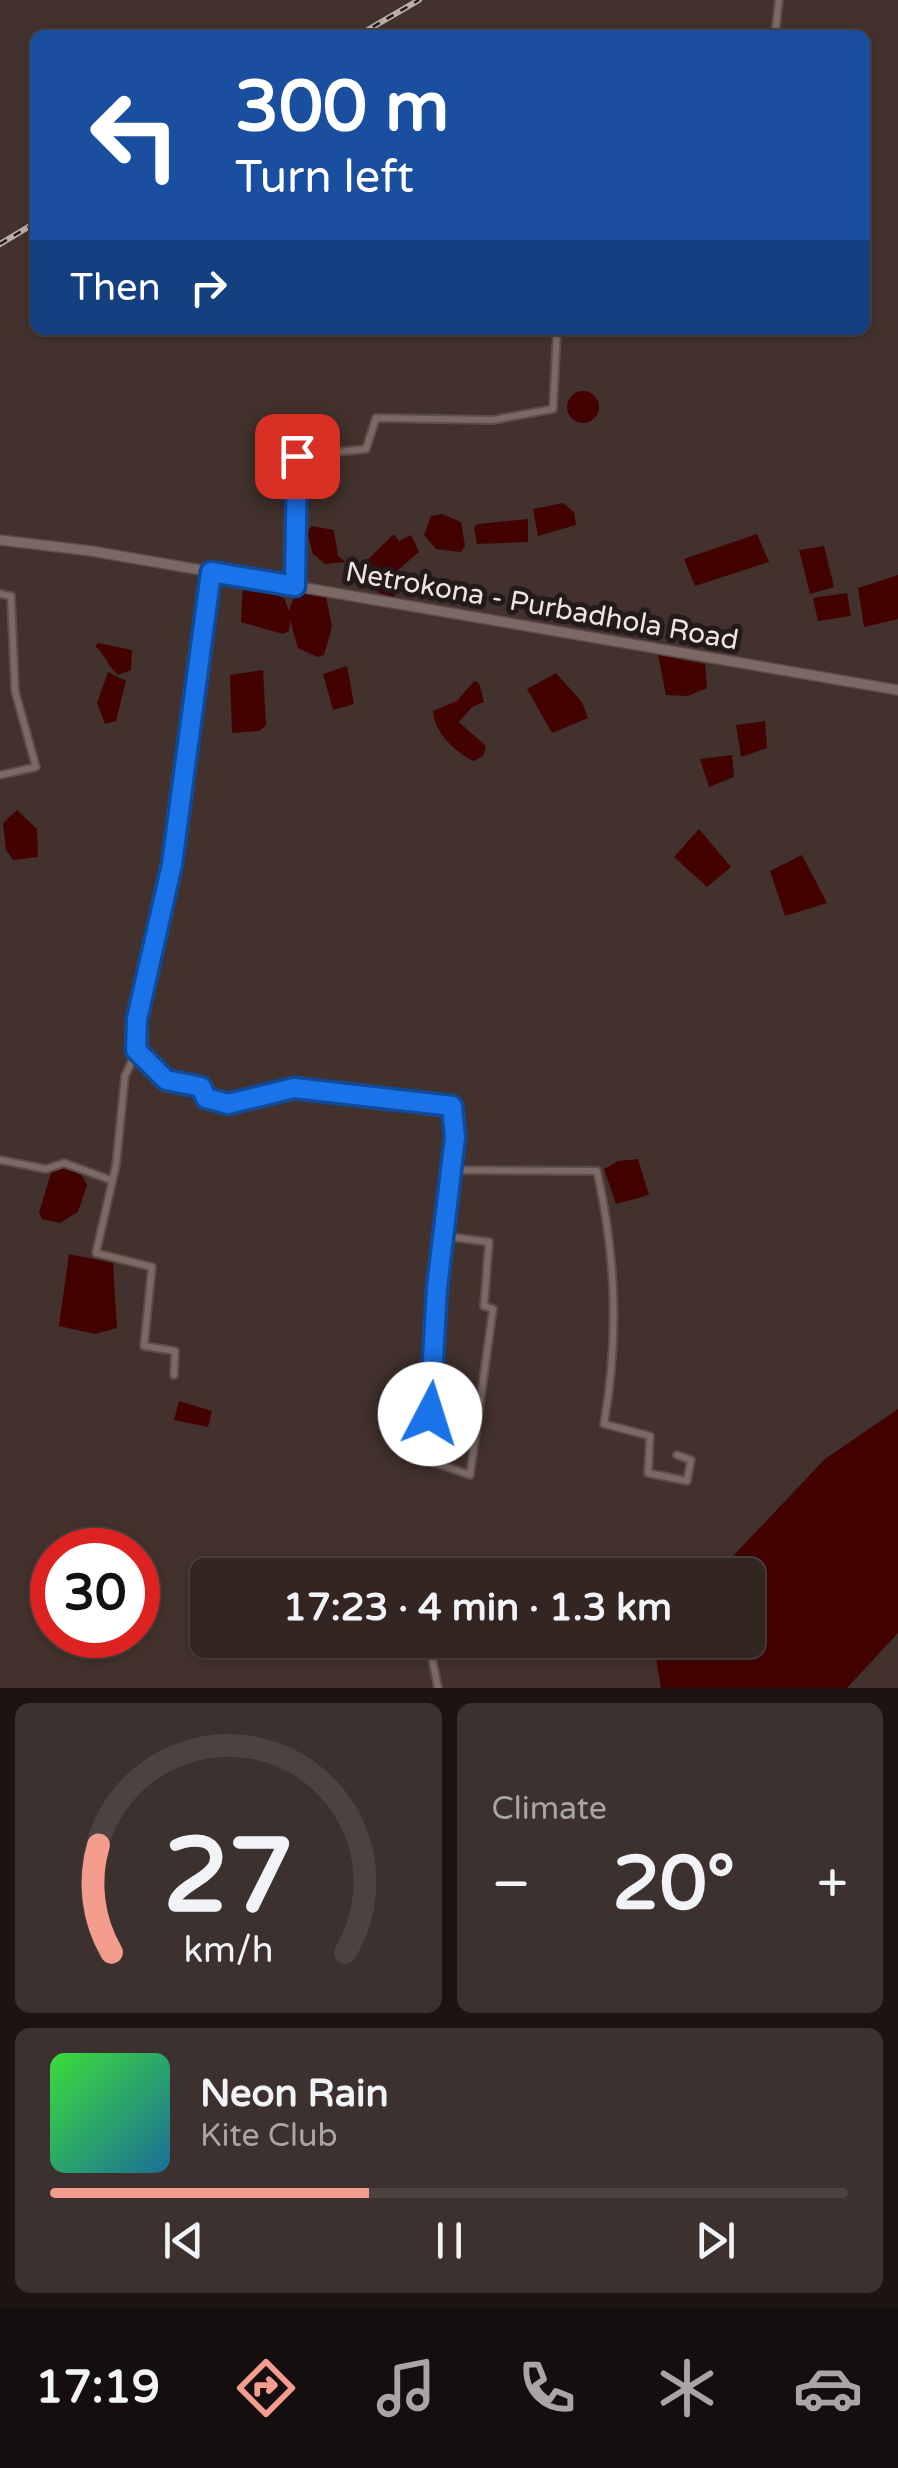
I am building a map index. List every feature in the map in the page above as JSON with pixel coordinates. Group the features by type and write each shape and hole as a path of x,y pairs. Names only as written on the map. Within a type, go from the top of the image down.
{"main road":[{"name":"Netrokona - Purbadhola Road","path":"0,540 295,586 898,690"}],"street":[{"path":"776,30 779,0"},
{"path":"295,586 297,456 366,449 376,418 493,420 554,409 557,335"},
{"path":"174,1376 175,1351 144,1346 152,1267 96,1253 125,1076 136,1050 137,1019 172,864 211,572"},
{"path":"0,594 10,596 15,691 36,768 0,775"},
{"path":"136,1050 166,1080 201,1087 206,1098 228,1104 294,1088 452,1106 451,1170 443,1236 434,1330 435,1392 424,1458 470,1475 493,1310 484,1306 488,1242 443,1236"},
{"path":"0,1160 46,1169 64,1162 111,1180"},
{"path":"451,1170 597,1171 615,1270 613,1355 604,1424 650,1436 648,1473 687,1481 691,1460 677,1456"},
{"path":"432,1658 438,1688"}],"shaded area":[{"path":"583,391 594,396 599,407 594,418 583,423 572,418 567,407 572,396"},
{"path":"563,503 574,512 576,525 538,536 533,509"},
{"path":"442,514 461,522 465,546 461,552 436,549 424,535 431,516"},
{"path":"528,519 528,542 477,544 474,527 478,524"},
{"path":"311,526 334,530 338,556 346,562 325,564 313,554 307,533"},
{"path":"394,534 399,541 411,535 419,552 398,570 385,573 395,597 379,593 362,565"},
{"path":"757,534 769,562 695,586 684,559"},
{"path":"824,546 834,587 810,594 799,550"},
{"path":"898,575 898,619 864,627 858,588"},
{"path":"243,582 284,598 289,611 296,591 326,596 332,627 324,655 317,657 298,648 290,620 289,631 283,634 241,622"},
{"path":"847,593 851,616 818,621 813,598"},
{"path":"98,643 132,650 131,670 118,675 95,646"},
{"path":"658,655 705,664 707,688 688,696 666,695"},
{"path":"347,666 354,704 333,710 323,674"},
{"path":"263,670 266,725 259,731 232,733 230,675"},
{"path":"108,672 126,681 116,721 105,724 97,703"},
{"path":"556,673 582,702 588,718 552,733 527,689"},
{"path":"474,681 479,683 484,702 472,707 459,722 486,746 483,756 473,761 447,741 433,711 457,701"},
{"path":"765,721 767,748 741,757 736,725"},
{"path":"732,755 734,777 709,787 700,759"},
{"path":"17,810 37,829 38,857 13,860 6,850 3,823"},
{"path":"699,829 731,867 707,887 674,857"},
{"path":"802,855 827,903 785,916 770,871"},
{"path":"638,1159 649,1195 616,1204 604,1169 618,1161"},
{"path":"53,1166 78,1168 87,1185 78,1212 60,1223 42,1219 39,1213"},
{"path":"69,1254 113,1263 117,1328 95,1334 59,1326"},
{"path":"179,1401 212,1411 208,1427 174,1420"},
{"path":"898,1409 898,1633 847,1688 661,1688 656,1658 765,1658 765,1558 731,1558 825,1459"}],"railway":[{"path":"368,30 419,0"},
{"path":"0,244 30,226"}],"route":[{"path":"297,456 295,586 211,572 172,864 137,1019 136,1050 166,1080 201,1087 206,1098 228,1104 294,1088 452,1106 455,1137 437,1288 435,1392 430,1414"}]}
